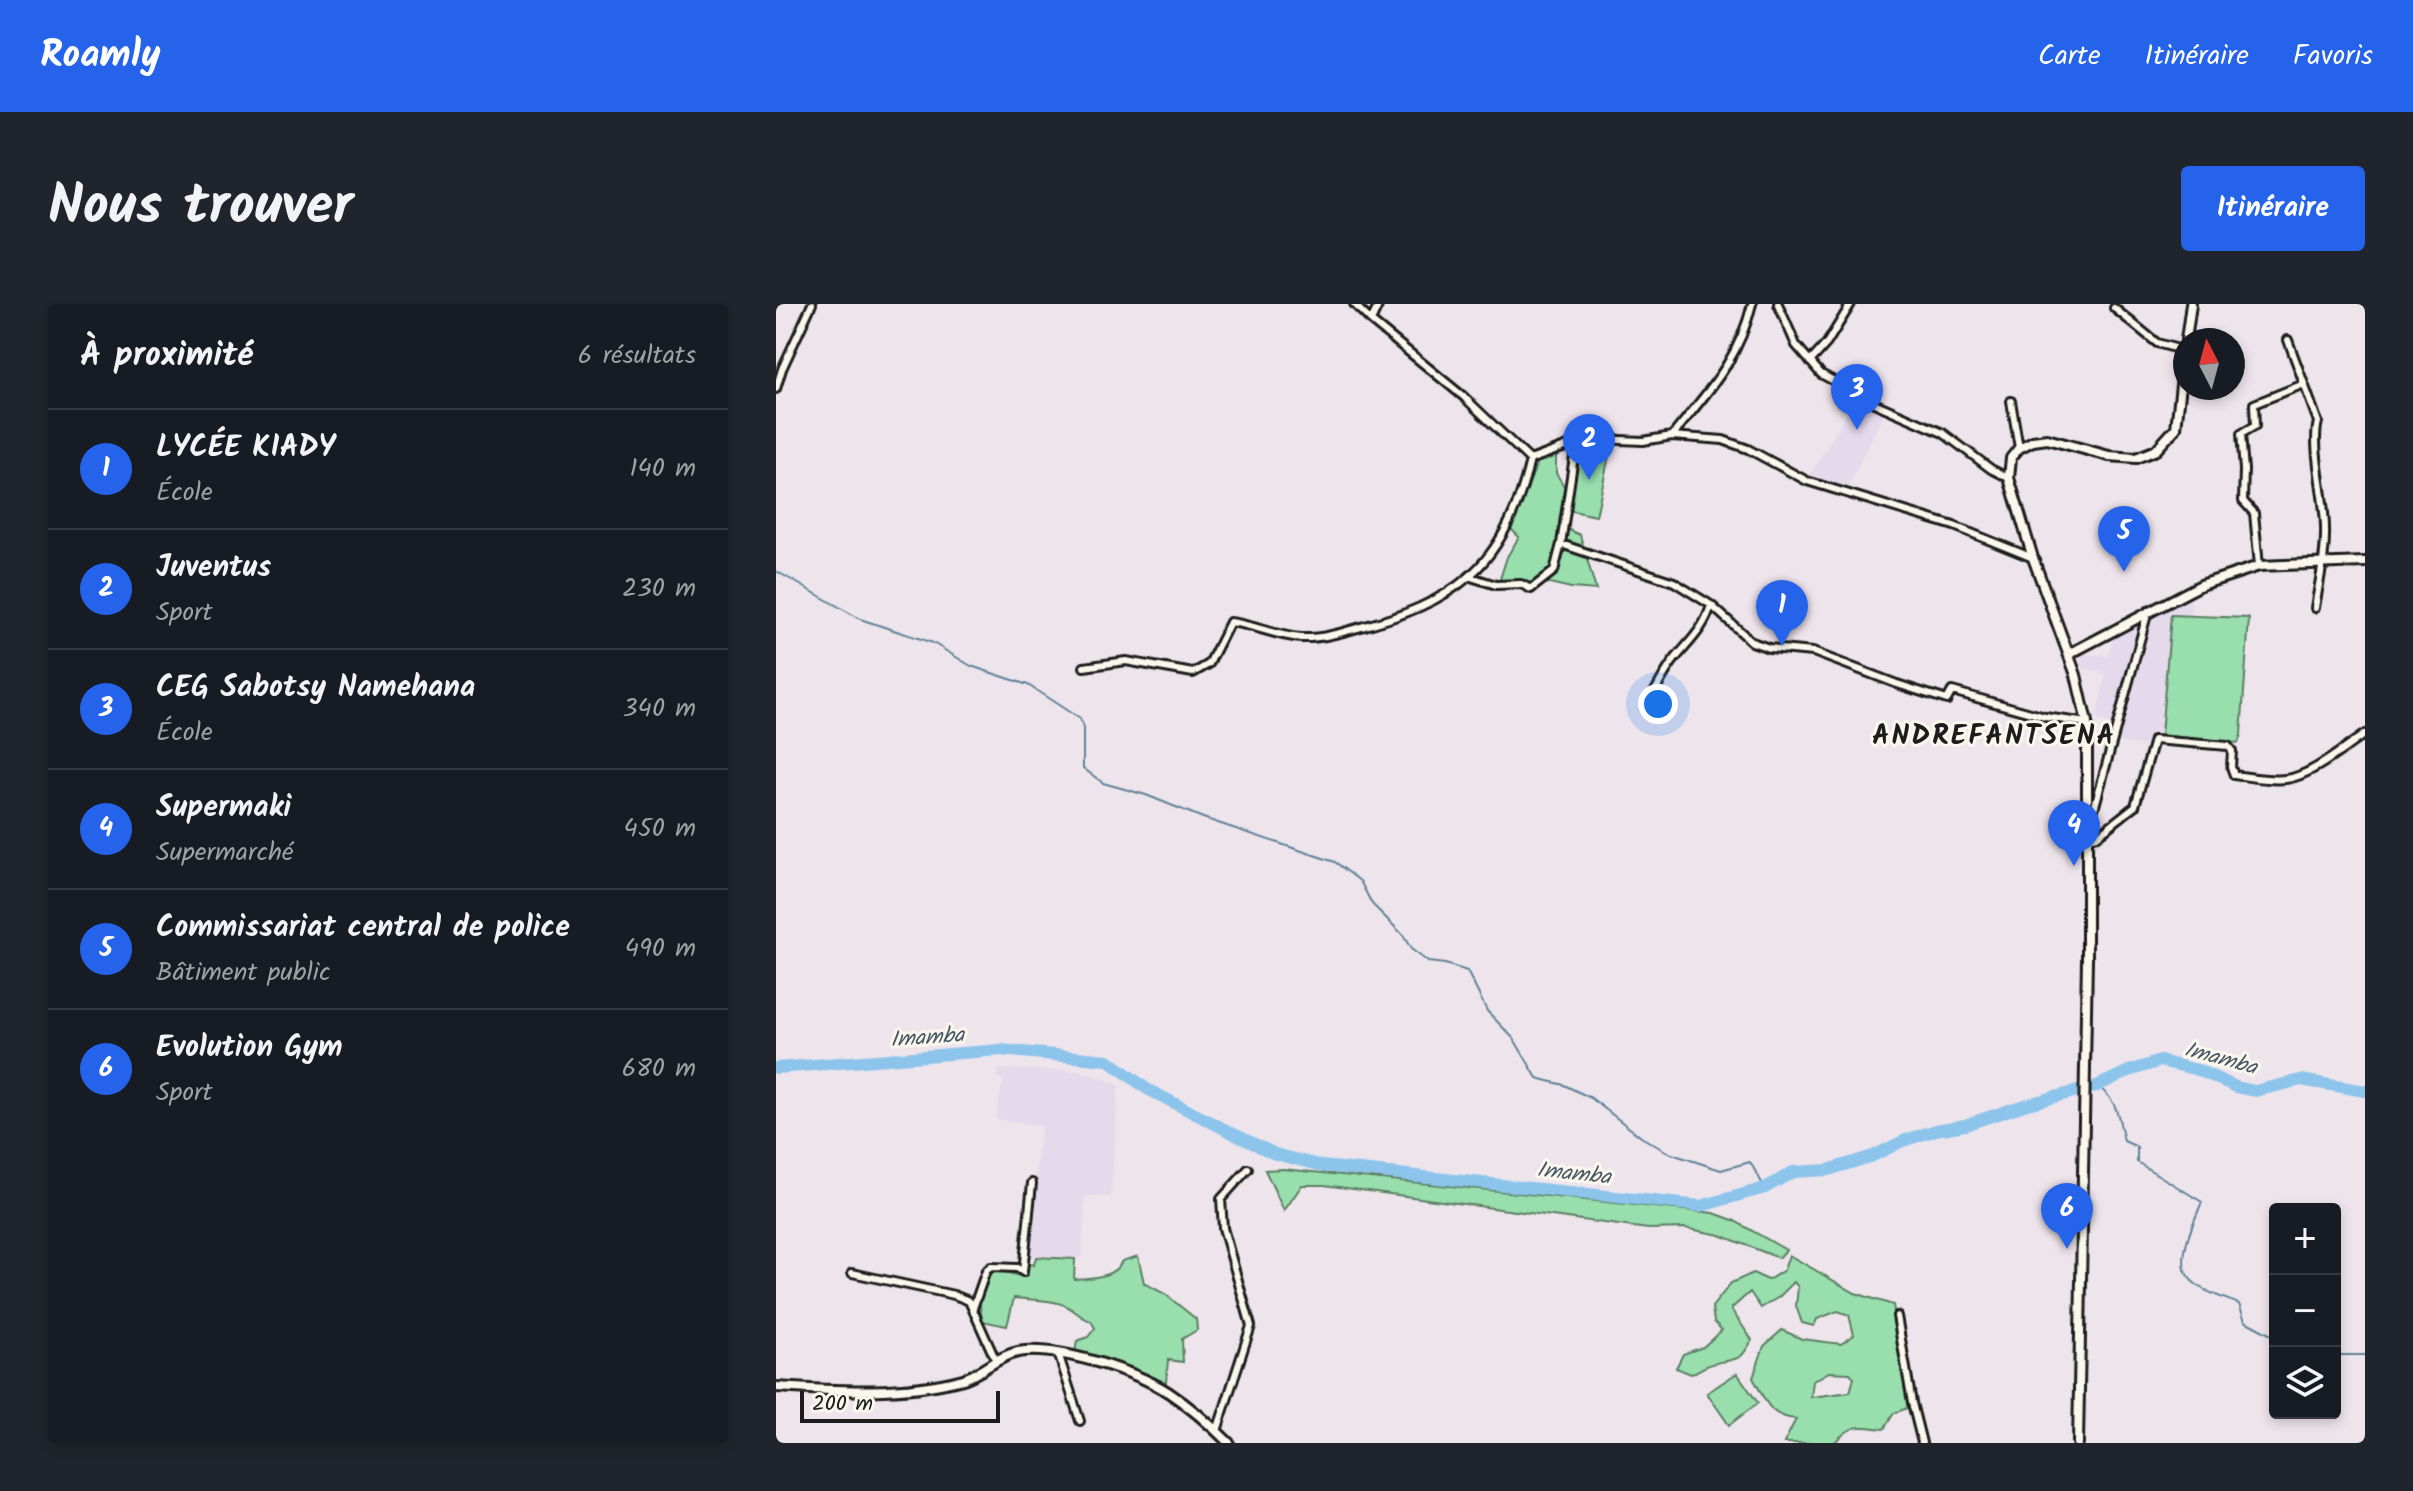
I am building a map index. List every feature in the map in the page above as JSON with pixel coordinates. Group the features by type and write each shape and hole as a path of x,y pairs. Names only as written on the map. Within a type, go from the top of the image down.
{"main road":[{"path":"2188,328 2191,304"},
{"path":"2078,1443 2085,1084 2087,723 2078,679 2033,558 2009,478 2011,458 2019,448 2033,441 2047,439 2109,456 2136,458 2156,450 2176,428 2179,400"},
{"path":"2069,654 2201,585 2259,566 2365,562"},
{"path":"776,1387 855,1392 910,1387 966,1378 1013,1353 1031,1350 1058,1353 1138,1377 1168,1392 1229,1443"}],"street":[{"path":"776,389 812,304"},
{"path":"1354,304 1464,397 1530,460"},
{"path":"1371,321 1379,304"},
{"path":"1672,436 1729,365 1743,338 1752,304"},
{"path":"1778,304 1796,345 1821,374 1874,403 1943,433 1991,469 2009,478"},
{"path":"1810,362 1827,343 1851,304"},
{"path":"2114,308 2157,343 2173,347"},
{"path":"2288,340 2318,422 2314,436 2325,521 2325,546 2315,608"},
{"path":"2259,566 2254,513 2243,501 2241,434 2255,426 2254,404 2304,384"},
{"path":"2011,401 2019,448"},
{"path":"1530,460 1596,439 1643,441 1672,436 1723,440 1748,449 1807,481 1954,526 2033,558"},
{"path":"1471,577 1496,585 1521,584 1531,589 1554,571 1576,443"},
{"path":"1084,667 1126,661 1193,673 1209,664 1230,622 1252,625 1276,635 1305,638 1336,634 1405,615 1445,596 1471,577 1489,556 1505,530 1523,489 1530,460"},
{"path":"1561,544 1674,582 1711,605 1752,642 1769,648 1813,652 1947,700 1952,691 2045,717 2087,723"},
{"path":"1645,710 1677,657 1691,644 1711,605"},
{"path":"2148,611 2086,838 2097,836 2135,806 2154,740 2228,746 2232,751 2234,775 2289,779 2320,764 2365,734"},
{"path":"1217,1431 1251,1326 1223,1228 1221,1199 1248,1169"},
{"path":"973,1308 986,1271 991,1267 1017,1268 1023,1272 1032,1183"},
{"path":"852,1273 969,1301 996,1361"},
{"path":"1897,1316 1922,1443"},
{"path":"1058,1353 1080,1421"}],"shaded area":[{"path":"1856,397 1886,409 1849,485 1846,489 1809,477"},
{"path":"2190,595 2192,617 2171,617 2160,737 2155,737 2144,746 2117,742 2090,832 2114,726 2096,719 2106,674 2080,667 2082,653 2107,656 2114,637"},
{"path":"999,1069 1083,1071 1119,1085 1111,1197 1085,1196 1082,1258 1026,1255 1041,1126 995,1119 1003,1080 996,1077"}],"green space":[{"path":"1582,445 1610,451 1596,516 1568,510"},
{"path":"1556,455 1556,473 1564,486 1562,527 1580,535 1596,590 1545,582 1504,583 1500,579 1507,557 1519,537 1511,529 1538,461"},
{"path":"2171,615 2249,618 2238,743 2161,735"},
{"path":"1283,1169 1714,1213 1733,1220 1786,1250 1779,1258 1720,1235 1685,1228 1648,1229 1324,1185 1302,1185 1284,1211 1265,1170"},
{"path":"1789,1255 1855,1293 1893,1305 1910,1407 1894,1413 1884,1429 1856,1427 1834,1443 1784,1443 1796,1419 1774,1411 1753,1378 1764,1346 1782,1330 1802,1339 1841,1344 1854,1335 1849,1315 1838,1311 1817,1319 1814,1326 1802,1323 1796,1306 1798,1287 1794,1282 1779,1297 1761,1308 1750,1292 1731,1309 1752,1340 1741,1356 1691,1374 1676,1368 1683,1354 1703,1347 1722,1330 1714,1322 1712,1307 1731,1283 1753,1273 1768,1280 1784,1270","holes":["1829,1372 1850,1373 1854,1378 1850,1392 1811,1397 1813,1381"]},
{"path":"1138,1256 1144,1283 1165,1294 1196,1319 1197,1330 1182,1339 1183,1362 1168,1360 1166,1383 1136,1370 1075,1352 1077,1341 1088,1337 1095,1328 1091,1321 1062,1304 1014,1298 1007,1326 982,1321 979,1298 987,1276 997,1270 1024,1277 1029,1264 1034,1265 1036,1257 1075,1259 1074,1279 1088,1278 1108,1274 1122,1261"},
{"path":"1737,1373 1758,1403 1729,1425 1707,1393"}],"waterway":[{"path":"776,571 860,619 933,643 971,666 1028,685 1080,719 1083,728 1083,768 1103,783 1146,795 1203,818 1335,862 1360,881 1372,904 1403,935 1411,949 1428,962 1467,971 1487,1011 1514,1039 1537,1078 1564,1085 1591,1098 1641,1137 1669,1153 1721,1170 1750,1162 1765,1188"},
{"name":"Imamba","path":"776,1068 1000,1050 1108,1060 1147,1089 1234,1134 1275,1154 1323,1166 1701,1206 1765,1188 1793,1172 1828,1170 1873,1156 1903,1141 1936,1130 1965,1125 2024,1105 2097,1086 2160,1061 2198,1070 2236,1087 2255,1091 2301,1080 2365,1091"},
{"path":"2097,1086 2114,1104 2124,1141 2137,1147 2137,1162 2202,1202 2185,1250 2188,1276 2205,1290 2239,1304 2245,1321 2269,1334"},
{"path":"2341,1355 2365,1355"}],"place":[{"name":"CEG Sabotsy Namehana","path":"1857,430"},
{"name":"Juventus","path":"1589,480"},
{"name":"Commissariat central de police","path":"2124,572"},
{"name":"LYCÉE KIADY","path":"1782,646"},
{"name":"Supermaki","path":"2074,866"},
{"name":"Evolution Gym","path":"2067,1249"}],"district":[{"name":"ANDREFANTSENA","path":"1994,734"}]}
